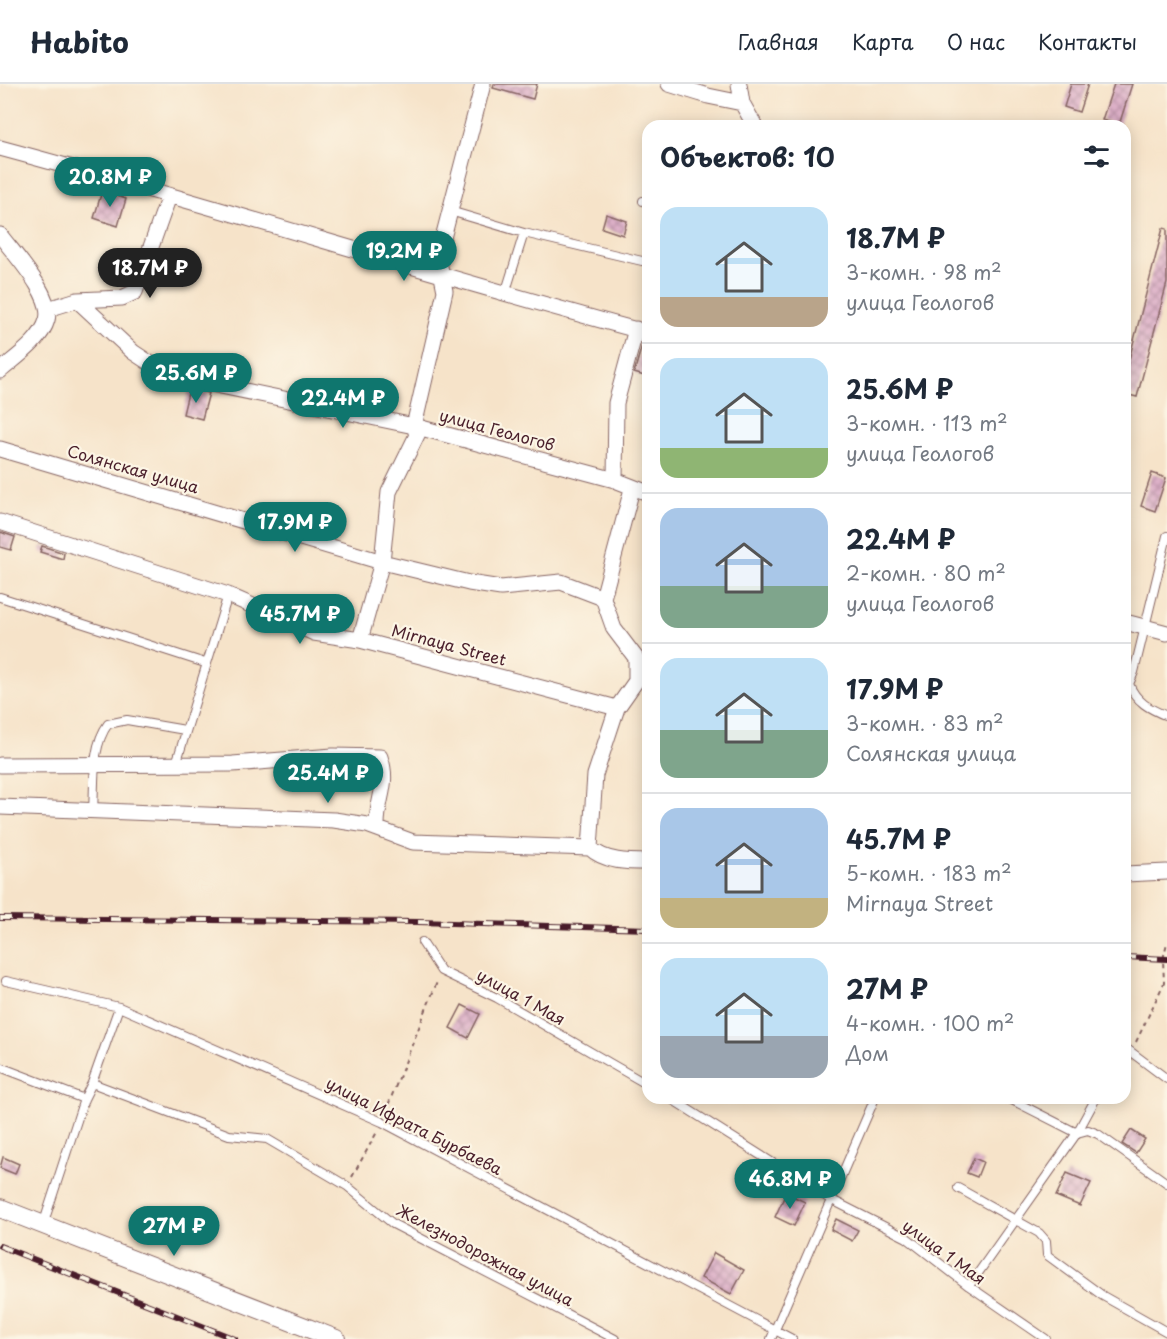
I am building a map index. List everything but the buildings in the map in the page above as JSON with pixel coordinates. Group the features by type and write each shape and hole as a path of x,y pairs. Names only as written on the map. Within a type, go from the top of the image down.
{"street":[{"path":"360,640 382,562 389,492 417,435 414,426 445,291 440,276 438,257 483,84"},
{"path":"669,84 742,103"},
{"path":"739,84 742,103 751,120"},
{"path":"0,148 440,276 642,331 616,403 615,480"},
{"path":"48,309 77,300 122,298 135,292 169,196"},
{"path":"0,236 42,293 48,309 47,321 34,341 0,371"},
{"name":"улица Геологов","path":"77,300 133,352 168,375 414,426 615,480 642,492"},
{"name":"Солянская улица","path":"0,449 382,562 469,583 501,588 561,582 603,598"},
{"path":"590,848 595,775 617,708 636,681 638,665 632,651 614,629 603,598 632,489"},
{"name":"Mirnaya Street","path":"0,522 228,595 314,633 360,640 617,708"},
{"path":"1131,624 1167,633"},
{"path":"0,765 233,764 333,756 380,757 386,779 378,804 377,828"},
{"path":"0,807 334,820 377,828 413,842 590,848 598,856 626,862 642,862"},
{"path":"1131,874 1167,872"},
{"path":"0,1208 336,1339"}],"lane":[{"path":"450,211 524,233 642,261"},
{"path":"505,294 524,233"},
{"path":"1131,673 1145,627 1153,585 1167,536"},
{"path":"176,764 205,663 228,595"},
{"path":"0,597 205,663"},
{"path":"1131,690 1143,704 1167,716"},
{"path":"93,810 100,735 108,724 127,720 185,730"},
{"path":"422,942 441,971"},
{"name":"улица 1 Мая","path":"441,971 497,998 642,1082"},
{"name":"улица Ифрата Бурбаева","path":"6,981 119,1007 382,1122 792,1339"},
{"path":"43,1225 84,1099 119,1007"},
{"path":"1131,1054 1167,1079"},
{"path":"0,1067 84,1099"},
{"name":"Железнодорожная улица","path":"92,1083 229,1135 267,1139 347,1186 393,1224 615,1339"},
{"name":"улица 1 Мая","path":"680,1104 830,1199 907,1238 969,1286 1046,1339"},
{"path":"771,1339 873,1104"},
{"path":"1020,1104 1077,1132 1088,1130 1098,1134 1167,1183"},
{"path":"969,1286 1077,1132 1093,1104"},
{"path":"958,1188 1039,1233 1046,1241 1047,1256 1104,1296 1167,1332"}],"path":[{"path":"1131,1046 1136,1041 1164,982 1163,959 1167,943"},
{"path":"347,1186 382,1122 441,971"}],"railway":[{"path":"0,918 419,922 642,929"},
{"path":"1131,957 1167,959"},
{"path":"0,1246 235,1339"}]}
